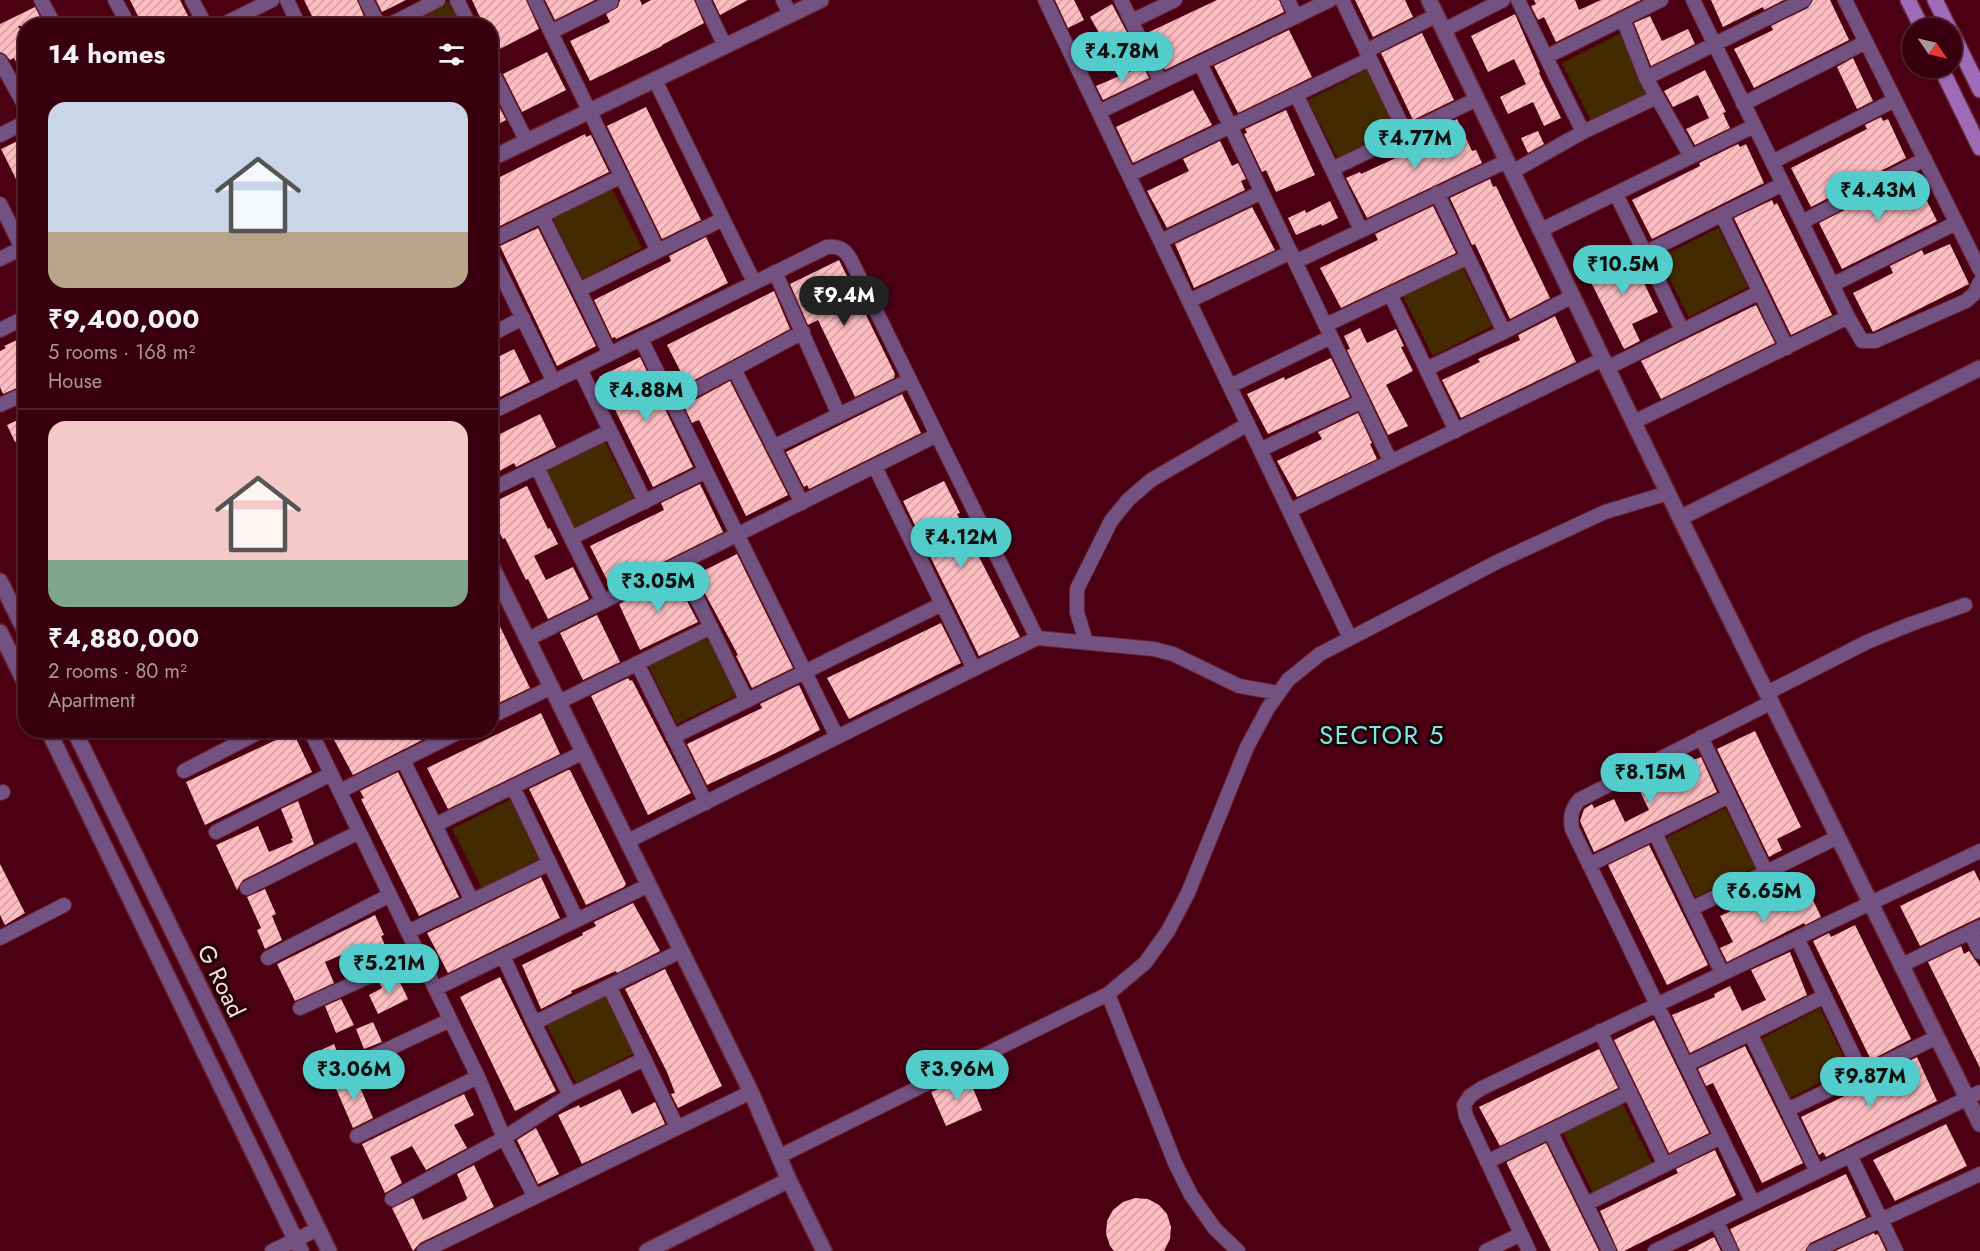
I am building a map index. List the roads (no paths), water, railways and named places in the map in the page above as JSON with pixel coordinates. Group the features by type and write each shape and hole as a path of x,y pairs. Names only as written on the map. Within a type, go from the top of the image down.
{"main road":[{"path":"1908,0 1917,18"},
{"path":"1935,0 1944,18"},
{"path":"1962,53 1980,90"},
{"path":"1946,78 1980,148"}],"street":[{"path":"41,0 51,18"},
{"path":"115,0 125,18"},
{"path":"192,0 202,18"},
{"path":"287,0 295,18"},
{"path":"366,0 375,18"},
{"path":"403,18 438,0"},
{"path":"457,0 466,18"},
{"path":"535,0 658,251"},
{"path":"703,0 724,46"},
{"path":"498,155 724,46 786,7 821,0"},
{"path":"1045,0 1350,638"},
{"path":"1121,0 1161,82"},
{"path":"1132,21 1176,0"},
{"path":"1288,0 1296,16"},
{"path":"1099,112 1330,0"},
{"path":"1342,0 1406,134"},
{"path":"1429,0 1870,903 1937,1037 1974,1095 1980,1124"},
{"path":"1444,30 1503,0"},
{"path":"1518,0 1583,132"},
{"path":"1546,57 1661,0"},
{"path":"1693,0 1832,285 1862,341 1875,341 1966,302 1974,294 1980,282"},
{"path":"1646,78 1804,0"},
{"path":"1845,0 1980,270"},
{"path":"236,18 269,1"},
{"path":"551,32 612,1"},
{"path":"1129,175 1296,94 1437,15"},
{"path":"1623,19 1646,78 1691,157"},
{"path":"1743,104 1866,42"},
{"path":"0,61 18,94"},
{"path":"1200,63 1391,462"},
{"path":"655,80 754,282"},
{"path":"498,84 527,142"},
{"path":"1296,94 1361,230"},
{"path":"1189,301 1361,230 1437,193 1510,166 1657,97"},
{"path":"1332,169 1477,99"},
{"path":"1772,162 1895,100"},
{"path":"0,135 18,126"},
{"path":"1541,230 1754,126"},
{"path":"1802,222 1925,159"},
{"path":"498,238 622,176"},
{"path":"1645,253 1783,184"},
{"path":"1161,241 1262,192"},
{"path":"1437,193 1504,332"},
{"path":"1616,194 1682,330"},
{"path":"0,204 18,240"},
{"path":"1722,215 1787,348"},
{"path":"543,216 610,354"},
{"path":"579,290 723,219"},
{"path":"1832,285 1956,223"},
{"path":"498,409 827,247 838,247 847,252 1037,638"},
{"path":"0,259 18,254"},
{"path":"1230,386 1390,294 1468,257"},
{"path":"498,268 554,382"},
{"path":"775,272 839,415"},
{"path":"1289,511 1456,431 1682,330 1760,292"},
{"path":"1390,294 1456,431"},
{"path":"1426,369 1573,296"},
{"path":"1634,422 1848,317"},
{"path":"498,331 523,318"},
{"path":"0,330 18,321"},
{"path":"672,402 803,332"},
{"path":"641,339 837,737"},
{"path":"1680,518 1980,368"},
{"path":"580,369 645,502"},
{"path":"734,369 802,503"},
{"path":"773,447 910,380"},
{"path":"0,405 18,397"},
{"path":"1260,450 1362,401"},
{"path":"1086,642 1077,612 1077,589 1111,521 1128,500 1151,480 1248,424"},
{"path":"498,486 610,431"},
{"path":"528,639 938,435"},
{"path":"537,467 603,602"},
{"path":"875,467 974,669"},
{"path":"571,538 706,471"},
{"path":"780,1156 1108,994 1145,963 1168,931 1188,893 1247,747 1268,708 1288,680 1320,654 1497,562 1605,512 1668,493"},
{"path":"680,564 747,700"},
{"path":"498,579 751,1092 789,1180 824,1251"},
{"path":"0,580 18,617"},
{"path":"674,737 942,604"},
{"path":"1753,1203 1572,829 1570,819 1573,808 1579,800 1701,737 1867,642 1965,605"},
{"path":"559,702 711,627"},
{"path":"0,632 18,669"},
{"path":"628,841 1037,638 1154,649 1173,654 1239,686 1278,693"},
{"path":"637,663 705,803"},
{"path":"498,713 552,687"},
{"path":"1701,737 1766,872"},
{"name":"G Road","path":"52,738 298,1245"},
{"name":"G Road","path":"78,738 329,1251"},
{"path":"184,771 248,738"},
{"path":"314,738 478,1077 504,1138 536,1197"},
{"path":"339,791 447,738"},
{"path":"435,825 584,752"},
{"path":"403,760 472,901"},
{"path":"216,832 332,774"},
{"path":"513,787 577,920"},
{"path":"1589,865 1730,796"},
{"path":"247,888 359,832"},
{"path":"1654,833 1722,973"},
{"path":"1691,909 1838,837"},
{"path":"1529,1251 1466,1116 1464,1105 1470,1096 1600,1031 1980,851"},
{"path":"408,932 550,863"},
{"path":"435,989 649,885"},
{"path":"268,958 390,895"},
{"path":"0,938 64,905"},
{"path":"1902,965 1975,929 1980,952"},
{"path":"1797,938 1862,1074"},
{"path":"534,1023 681,951"},
{"path":"300,1008 418,954"},
{"path":"503,956 570,1095"},
{"path":"609,986 677,1127"},
{"path":"1108,994 1175,1164 1191,1196 1215,1229 1238,1251"},
{"path":"1686,1065 1825,996"},
{"path":"331,1076 450,1020"},
{"path":"1600,1031 1665,1165"},
{"path":"1750,1033 1816,1172"},
{"path":"1787,1110 1937,1037"},
{"path":"392,1199 504,1138 570,1095 644,1059"},
{"path":"357,1136 478,1077"},
{"path":"424,1251 751,1092"},
{"path":"1487,1162 1630,1092"},
{"path":"1655,1251 1974,1095"},
{"path":"1550,1131 1609,1251"},
{"path":"1586,1204 1721,1137"},
{"path":"1850,1155 1896,1251"},
{"path":"1820,1250 1881,1219 1980,1174"},
{"path":"647,1251 789,1180"},
{"path":"1716,1221 1731,1251"},
{"path":"272,1251 298,1245 318,1228"},
{"path":"1486,1251 1521,1234"}],"district":[{"name":"SECTOR 5","path":"1382,735"}]}
